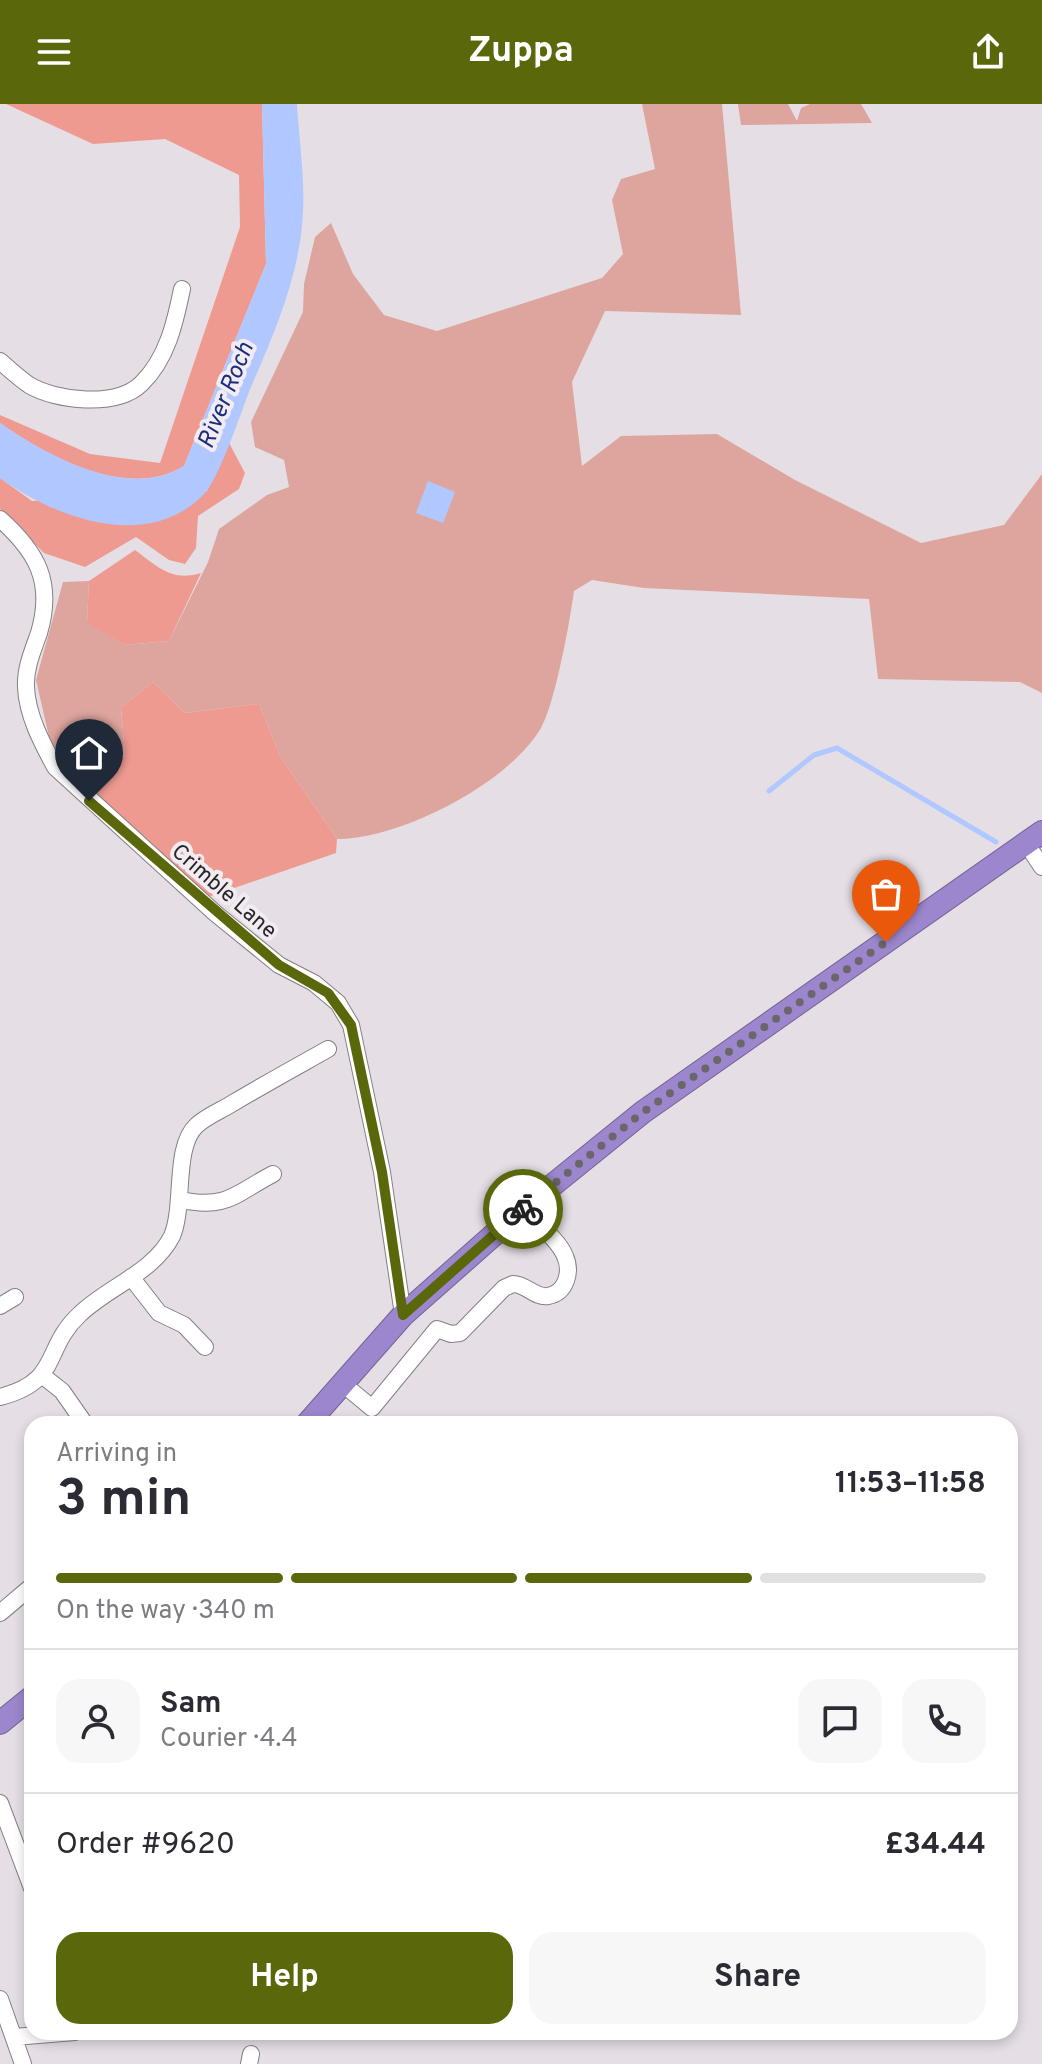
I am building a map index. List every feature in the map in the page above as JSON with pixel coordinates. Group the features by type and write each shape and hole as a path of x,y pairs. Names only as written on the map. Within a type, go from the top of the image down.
{"highway":[{"path":"314,1416 403,1315 523,1209 643,1112 1034,837"},
{"path":"0,1723 24,1704"}],"street":[{"path":"0,361 31,386 86,401 117,397 139,386 159,362 174,326 182,289"},
{"name":"Crimble Lane","path":"0,519 37,558 42,578 44,614 29,662 26,687 40,740 55,767 268,957 328,993 351,1025 382,1172 403,1315"},
{"path":"1034,837 1042,867"},
{"path":"0,1397 20,1392 43,1376 66,1328 81,1312 157,1256 171,1236 180,1200 183,1154 190,1122 328,1049"},
{"path":"180,1200 208,1206 227,1201 273,1174"},
{"path":"343,1384 372,1408 437,1329 451,1334 460,1333 504,1288 513,1284 541,1296 552,1296 565,1286 568,1273 565,1255 523,1209"},
{"path":"131,1277 159,1313 184,1325 205,1347"},
{"path":"0,1306 15,1297"},
{"path":"43,1376 62,1391 79,1416"},
{"path":"0,1613 24,1593"},
{"path":"0,1803 24,1867"},
{"path":"0,1999 4,2020 14,2037 23,2064"},
{"path":"14,2037 24,2036"}],"shaded area":[{"path":"6,104 262,104 266,264 184,466 162,476 138,479 89,470 19,436 0,423 0,415 90,454 160,463 240,227 239,175 165,139 93,144"},
{"path":"642,104 722,104 741,315 605,311 572,382 582,466 621,436 717,434 795,480 921,543 1004,525 1042,474 1042,693 1020,682 878,679 869,599 644,588 592,580 574,591 557,682 541,728 525,749 479,788 421,819 362,837 337,839 280,756 259,704 185,713 153,682 121,707 125,755 90,788 50,741 36,680 63,582 89,581 87,622 125,645 169,641 208,562 219,529 267,495 289,487 284,460 255,447 251,422 303,312 304,284 315,237 331,223 353,274 384,315 437,331 602,278 623,254 612,200 621,179 655,169"},
{"path":"738,104 788,104 797,121 801,108 810,104 861,104 872,123 741,125"},
{"path":"228,441 245,473 239,489 198,516 196,548 185,564 169,560 136,537 85,567 44,553 0,509 0,478 32,501 207,491"},
{"path":"135,550 173,574 201,573 169,641 125,645 87,623 89,581"},
{"path":"153,682 185,713 259,704 280,756 337,839 336,853 208,897 90,788 125,755 121,707"}],"water":[{"name":"River Roch","path":"262,104 297,104 303,186 301,236 292,280 277,324 211,485 182,511 157,522 130,525 102,523 74,516 22,493 0,478 0,423 64,460 114,476 139,479 162,476 184,466 266,264"},
{"path":"428,481 455,492 443,523 416,513"}],"waterway":[{"path":"769,791 814,755 837,748 996,842"}],"way so far":[{"path":"523,1209 643,1112 886,942"}],"route":[{"path":"89,801 215,913 279,965 314,983 338,1003 351,1025 382,1172 403,1315 523,1209"}]}
